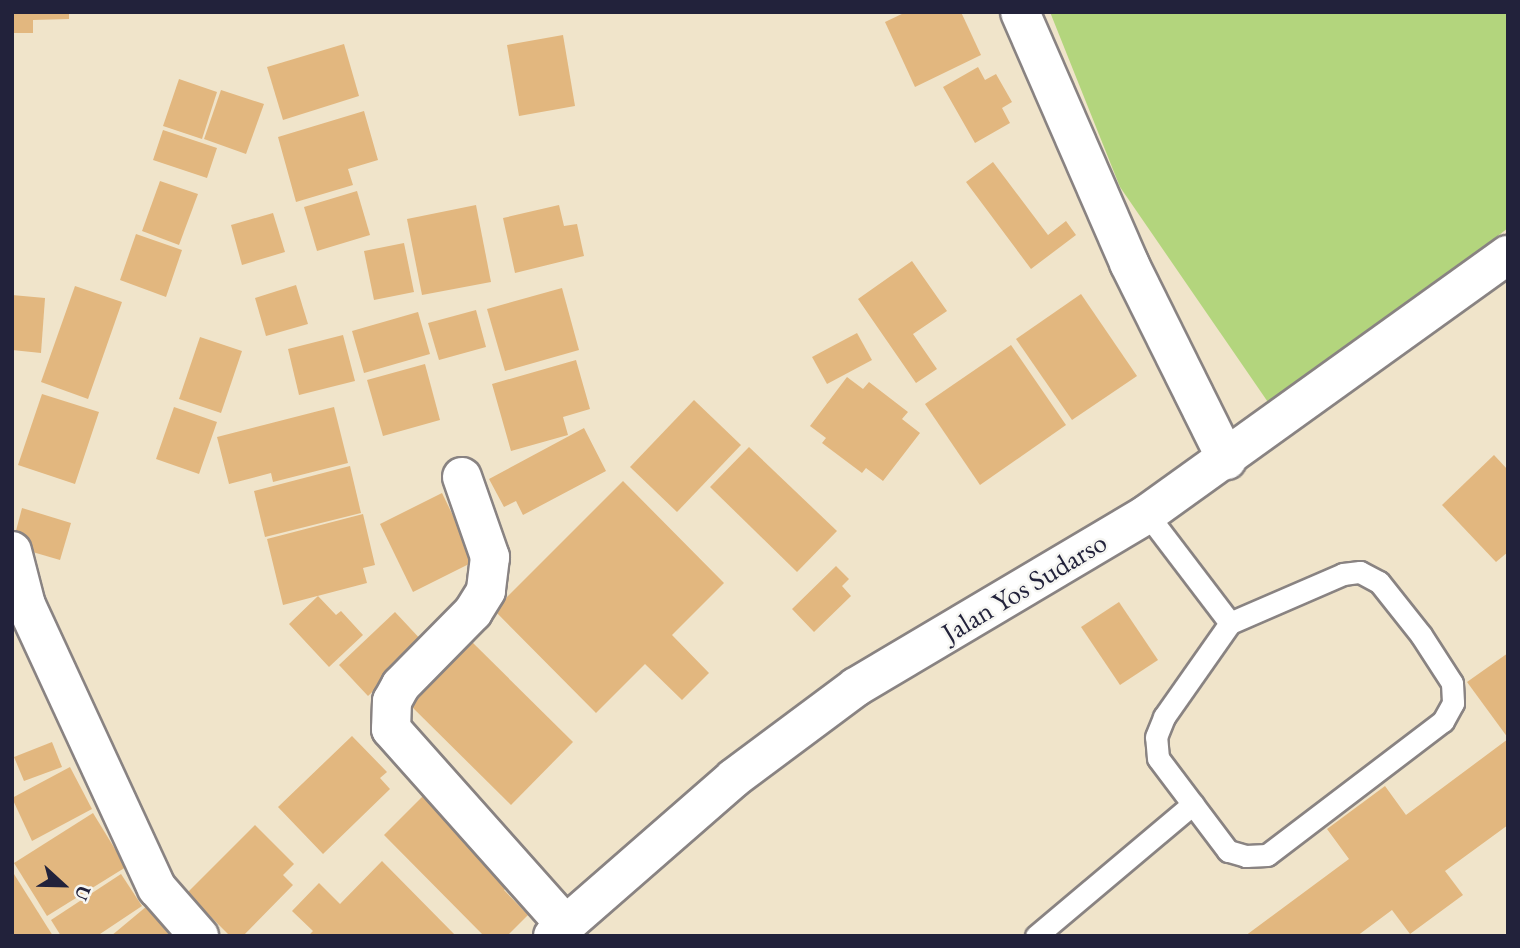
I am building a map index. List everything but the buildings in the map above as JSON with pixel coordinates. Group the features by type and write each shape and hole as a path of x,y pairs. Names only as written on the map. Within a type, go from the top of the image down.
{"main road":[{"path":"1020,12 1129,263 1227,460"},
{"name":"Jalan Yos Sudarso","path":"559,930 734,778 856,687 1147,514 1227,460 1508,255"},
{"path":"462,477 490,557 486,591 472,612 401,685 392,701 391,729 559,930"},
{"path":"12,551 26,606 158,888 199,936"}],"lane":[{"path":"1147,514 1230,623"},
{"path":"1360,572 1379,582 1421,635 1452,683 1453,704 1443,721 1267,855 1246,856 1228,851 1158,758 1156,737 1164,717 1230,623 1343,574 1360,572"},
{"path":"1036,936 1193,804"}],"green space":[{"path":"1050,12 1508,12 1508,228 1274,411 1120,187"}]}
